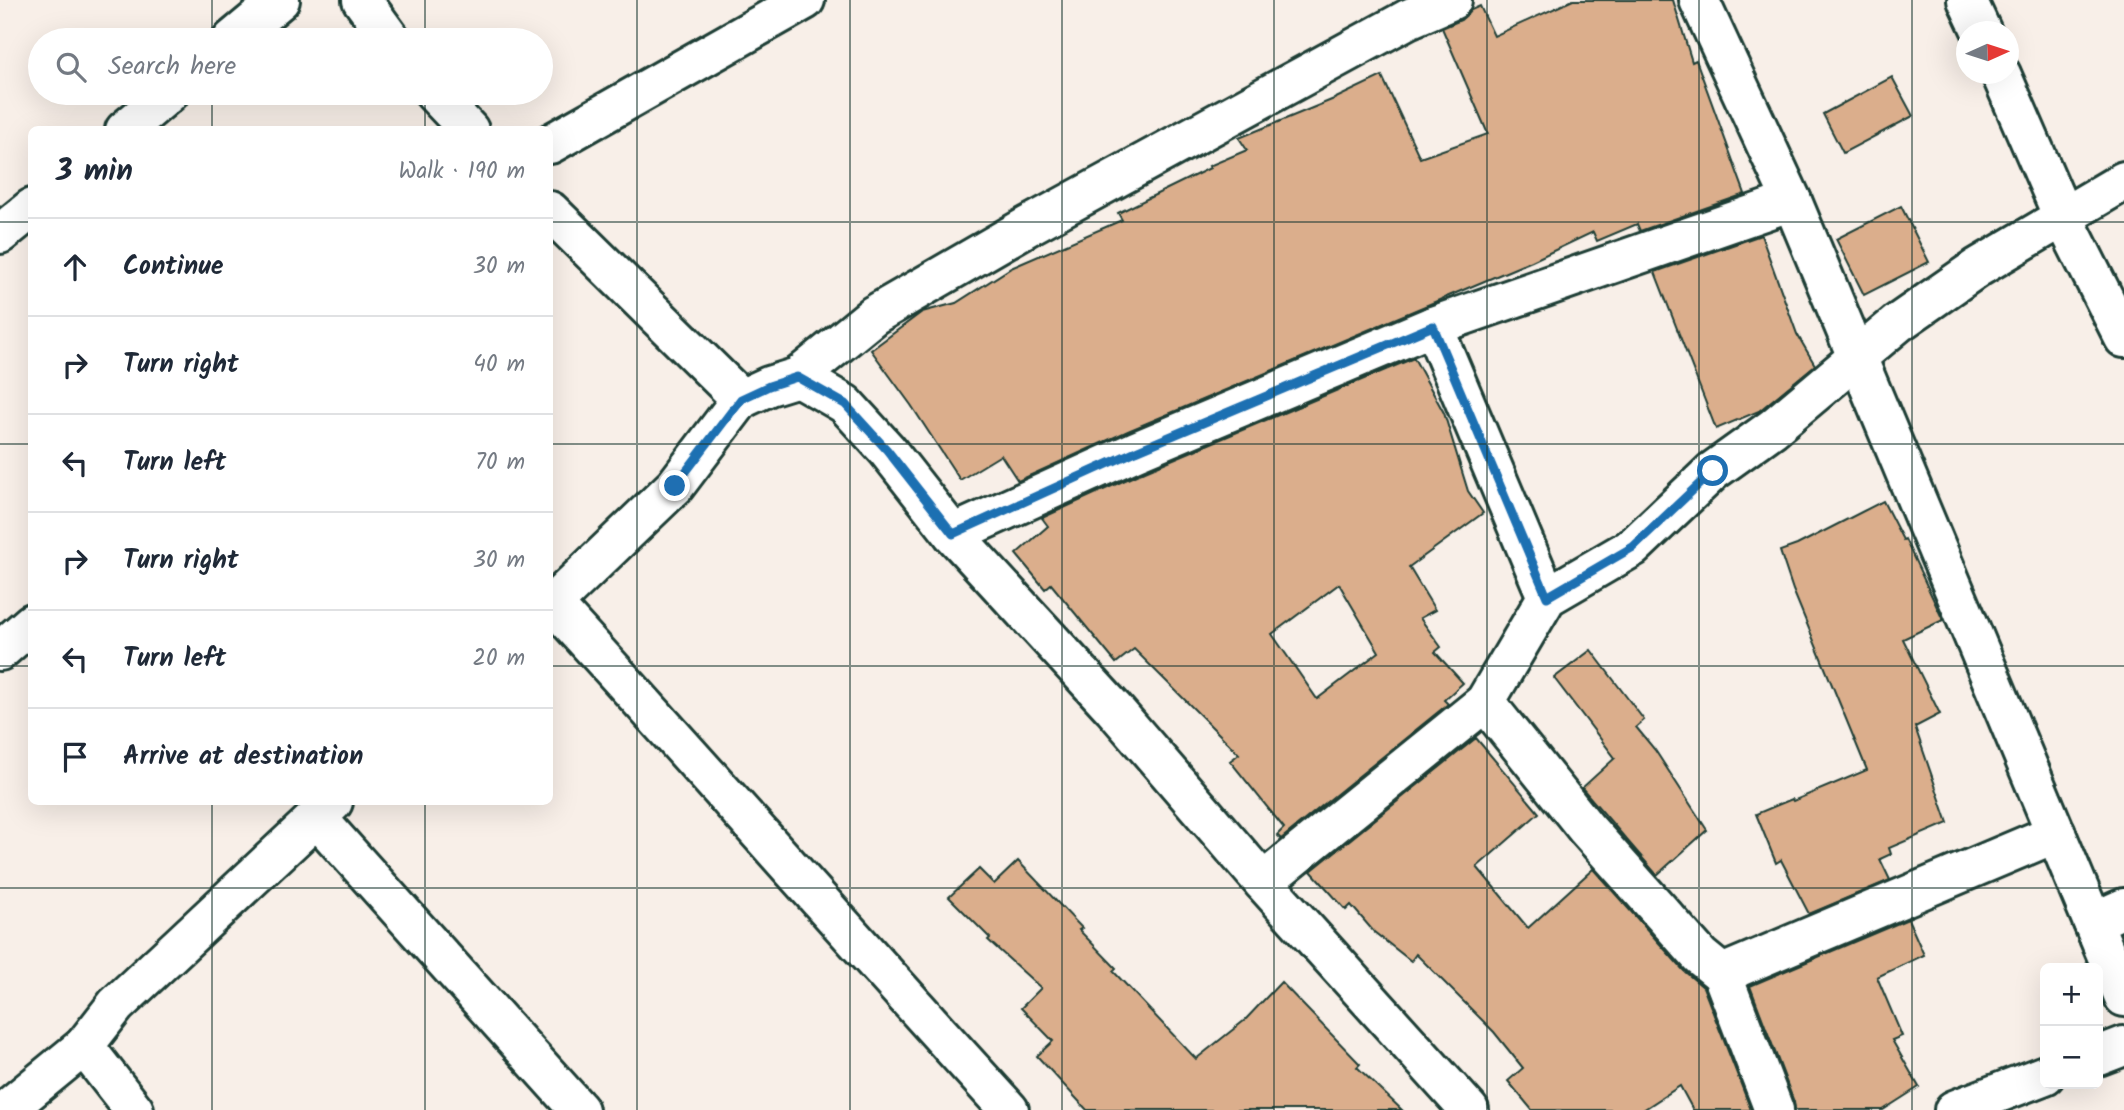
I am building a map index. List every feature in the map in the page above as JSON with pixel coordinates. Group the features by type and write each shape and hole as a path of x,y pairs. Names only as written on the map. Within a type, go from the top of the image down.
{"street":[{"path":"247,28 281,0"},
{"path":"362,0 382,28"},
{"path":"553,142 805,0"},
{"path":"553,602 675,486 741,399 797,377 874,315 1088,194 1403,9 1452,0"},
{"path":"1699,0 1792,201 2056,833 2108,915 2124,997"},
{"path":"1967,0 1977,21"},
{"path":"2005,84 2063,217 2124,338"},
{"path":"130,126 155,105"},
{"path":"445,105 465,126"},
{"path":"1263,882 1485,702 1547,597 1633,547 1713,471 1773,428 1898,323 1977,268 2124,181"},
{"path":"953,534 1136,451 1433,326 1792,201"},
{"path":"0,234 28,211"},
{"path":"553,214 741,399"},
{"path":"1433,326 1547,597"},
{"path":"797,377 845,404 887,450 953,534 1113,708 1263,882 1469,1110"},
{"path":"553,606 706,771 875,964 1009,1110"},
{"path":"0,651 28,626"},
{"path":"1485,702 1586,828 1700,957 1722,974 1774,1110"},
{"path":"6,1110 84,1046 116,1005 325,809 579,1110"},
{"path":"1722,974 2056,833"},
{"path":"84,1046 134,1110"},
{"path":"2103,1054 2124,1046"},
{"path":"1954,1110 2040,1077"}],"building":[{"path":"1573,0 1673,0 1692,62 1696,60 1745,194 1640,231 1637,224 1597,241 1593,232 1532,261 1128,431 1018,481 1001,455 960,480 871,350 922,312 956,303 1011,268 1122,220 1118,213 1210,168 1209,166 1247,150 1239,138 1382,76 1420,158 1488,134 1442,28 1461,20 1471,10 1480,6 1494,36"},
{"path":"1892,77 1913,116 1843,153 1823,114"},
{"path":"1901,206 1929,262 1864,295 1836,239"},
{"path":"1761,235 1797,334 1815,365 1759,411 1716,429 1655,272"},
{"path":"1414,358 1444,413 1468,491 1483,513 1409,567 1435,610 1420,618 1441,647 1435,652 1463,683 1444,700 1448,704 1281,839 1277,835 1284,828 1230,761 1239,754 1134,649 1116,663 1051,584 1045,589 1016,554 1048,526 1042,518 1145,471","holes":["1339,584 1379,652 1317,699 1272,634"]},
{"path":"1883,501 1903,540 1905,539 1943,620 1903,639 1940,714 1915,727 1948,823 1889,848 1891,854 1880,859 1890,880 1809,914 1781,860 1776,863 1756,814 1867,770 1793,590 1780,551"},
{"path":"1591,650 1644,720 1636,727 1655,750 1707,830 1657,875 1582,788 1615,758 1554,678"},
{"path":"1476,738 1539,813 1477,867 1528,928 1593,869 1684,971 1703,987 1751,1110 1693,1110 1680,1086 1643,1110 1532,1110 1508,1081 1523,1068 1494,1032 1416,954 1411,961 1374,932 1351,905 1346,910 1311,871"},
{"path":"1018,861 1082,928 1079,930 1116,968 1113,971 1196,1059 1245,1020 1281,982 1360,1064 1357,1067 1402,1110 1087,1110 1037,1056 1053,1041 1021,1008 1041,988 988,940 990,938 949,897 979,869 994,884"},
{"path":"1908,919 1924,955 1877,977 1902,1036 1892,1040 1919,1087 1883,1110 1795,1110 1750,986"}],"route":[{"path":"675,486 741,399 797,377 845,404 887,450 953,534 1242,405 1433,326 1547,597 1633,547 1713,471"}]}
